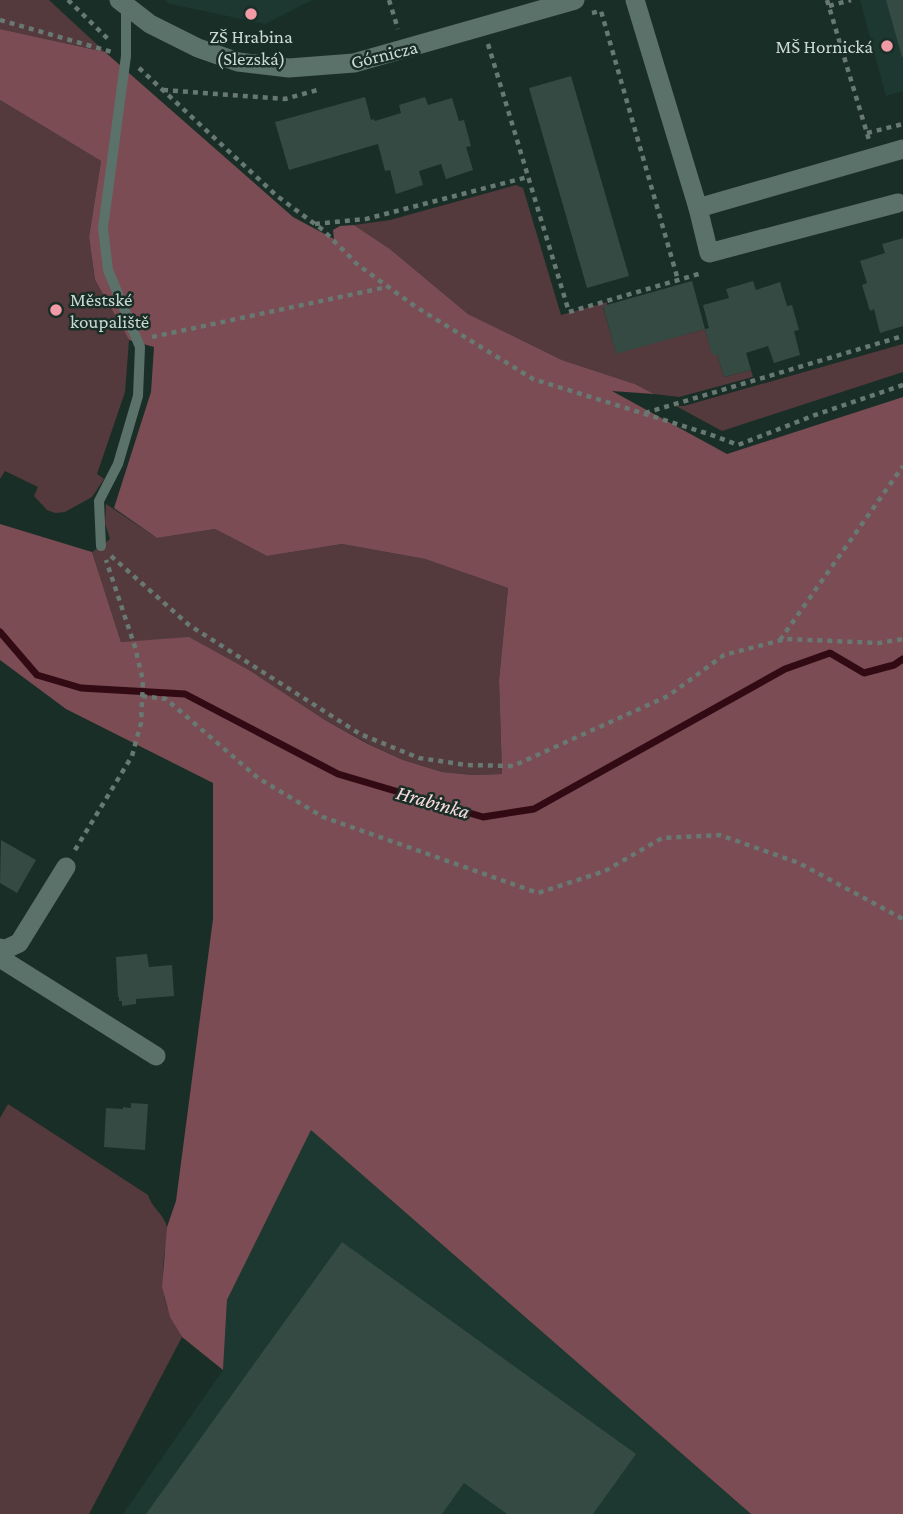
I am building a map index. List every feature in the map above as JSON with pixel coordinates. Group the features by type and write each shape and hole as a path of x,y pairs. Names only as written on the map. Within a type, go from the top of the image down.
{"street":[{"path":"635,0 709,253 898,203"},
{"name":"Górnicza","path":"122,3 150,24 198,48 238,62 289,68 354,64 483,26 582,7"},
{"path":"698,208 903,149"},
{"path":"0,948 6,950 19,943 66,867"},
{"path":"0,958 156,1056"}],"lane":[{"path":"101,546 99,500 118,464 138,396 141,347 108,270 103,228 126,56 122,3"}],"path":[{"path":"68,0 276,196 323,229 358,265 416,307 533,379 738,445 903,385"},
{"path":"851,0 828,3 867,133 903,124"},
{"path":"582,7 601,11 678,280"},
{"path":"0,20 126,56"},
{"path":"483,26 569,312 705,272"},
{"path":"162,90 285,99 323,88"},
{"path":"315,223 366,219 528,177"},
{"path":"138,340 388,286"},
{"path":"643,414 903,336"},
{"path":"779,641 903,466"},
{"path":"101,546 189,625 360,734 419,758 467,765 513,766 661,699 724,655 786,639 879,643 903,639"},
{"path":"66,867 95,814 132,756 141,723 143,681 135,647 101,546"},
{"path":"142,696 166,699 258,778 323,817 538,893 605,871 662,838 720,835 799,863 903,919"}],"shaded area":[{"path":"0,0 49,0 105,52 0,29"},
{"name":"ZŠ Hrabina (Slezská)","path":"165,0 312,0 265,24 170,4"},
{"name":"MŠ Hornická","path":"860,0 903,0 903,91 886,96"},
{"path":"0,29 105,52 293,217 334,239 333,230 340,226 354,225 390,249 468,314 562,360 635,384 654,394 612,391 727,454 903,397 903,1514 751,1514 311,1130 227,1300 223,1370 182,1337 170,1317 162,1287 167,1227 176,1201 213,919 213,783 66,709 0,660 0,524 92,552 121,642 189,637 249,670 325,720 366,743 403,760 442,772 502,774 499,680 508,588 425,559 342,544 267,556 215,529 157,538 114,508 151,392 154,347 129,340 95,280 89,237 101,161 0,100"},
{"name":"Městské koupaliště","path":"0,100 101,161 89,237 95,280 129,340 125,392 97,474 104,479 92,497 65,512 47,510 34,496 38,487 5,471 0,479"},
{"path":"516,185 523,188 561,315 607,302 603,307 616,353 705,329 712,354 717,354 724,377 751,370 753,377 679,397 654,394 635,384 562,360 468,314 390,249 354,225 390,220"},
{"path":"903,344 903,372 722,431 676,406 684,406"},
{"path":"106,504 157,538 215,529 267,556 342,544 425,559 508,588 499,680 502,774 442,772 403,760 325,720 249,670 189,638 121,642 92,552 110,539 105,523"},
{"path":"8,1104 148,1195 167,1228 163,1289 167,1307 182,1337 89,1514 0,1514 0,1118"},
{"path":"311,1129 751,1514 123,1514 223,1370 227,1300"}],"building":[{"path":"886,0 903,0 903,57 902,57"},
{"path":"571,76 629,276 587,288 529,88"},
{"path":"365,97 371,120 375,121 401,113 399,105 425,97 428,105 452,98 459,121 464,120 471,146 466,147 473,170 446,179 441,164 419,171 423,185 396,194 390,170 385,171 378,144 289,170 275,122"},
{"path":"903,238 903,326 880,333 874,309 870,311 862,285 867,283 860,261 885,253 882,244"},
{"path":"692,281 705,329 616,354 603,306"},
{"path":"753,281 756,290 780,282 787,306 792,305 799,330 794,331 800,355 774,363 768,346 746,353 751,370 724,377 717,354 712,355 705,329 709,328 703,305 729,298 726,289"},
{"path":"1,840 36,860 17,893 0,883"},
{"path":"147,954 149,967 172,965 174,996 136,999 136,1004 122,1006 118,997 116,957"},
{"path":"131,1103 148,1104 145,1150 104,1147 106,1108 131,1108"},
{"path":"342,1242 636,1454 593,1514 507,1514 464,1483 442,1514 146,1514"}],"waterway":[{"name":"Hrabinka","path":"0,632 37,675 81,688 185,694 338,774 483,817 534,809 785,669 830,653 864,673 894,665 903,659"}],"place":[{"name":"ZŠ Hrabina (Slezská)","path":"251,14"},
{"name":"MŠ Hornická","path":"887,46"},
{"name":"Městské koupaliště","path":"56,310"}]}
